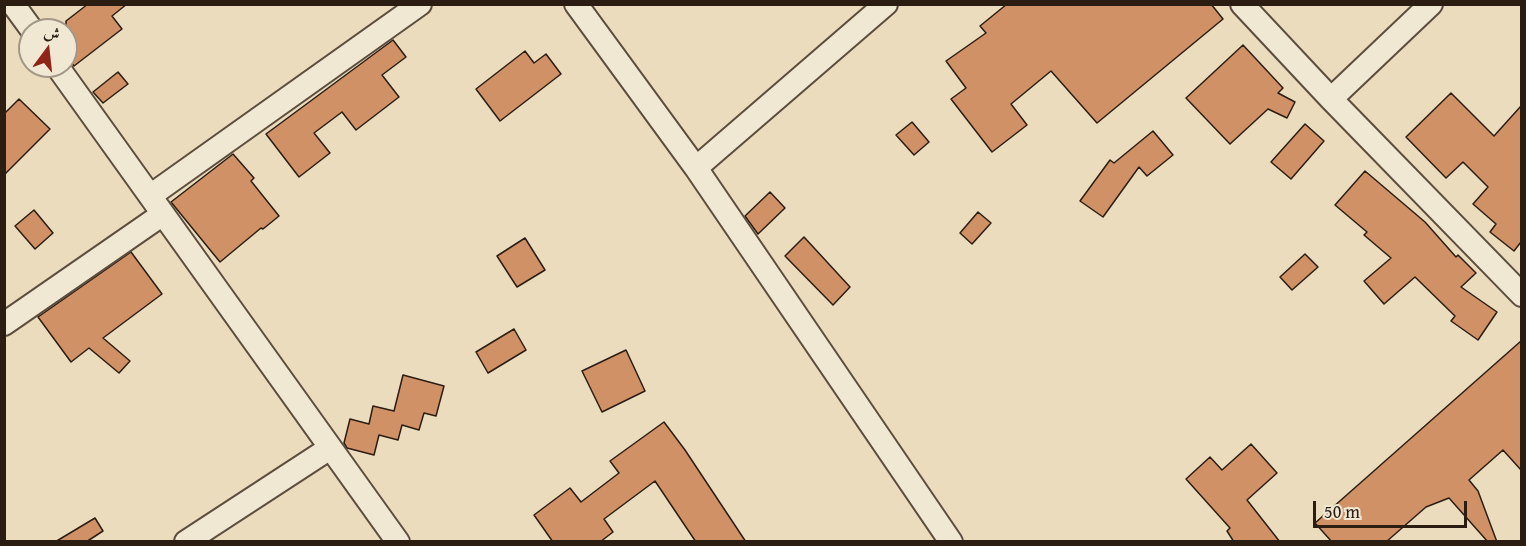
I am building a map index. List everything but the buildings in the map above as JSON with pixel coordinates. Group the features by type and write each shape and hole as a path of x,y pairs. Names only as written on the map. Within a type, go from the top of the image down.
{"street":[{"path":"13,4 23,18"},
{"path":"4,324 420,4"},
{"path":"576,4 696,168 951,542"},
{"path":"696,168 886,4"},
{"path":"1242,4 1521,295"},
{"path":"1331,99 1431,4"},
{"path":"66,78 398,542"},
{"path":"186,542 330,447"}]}
